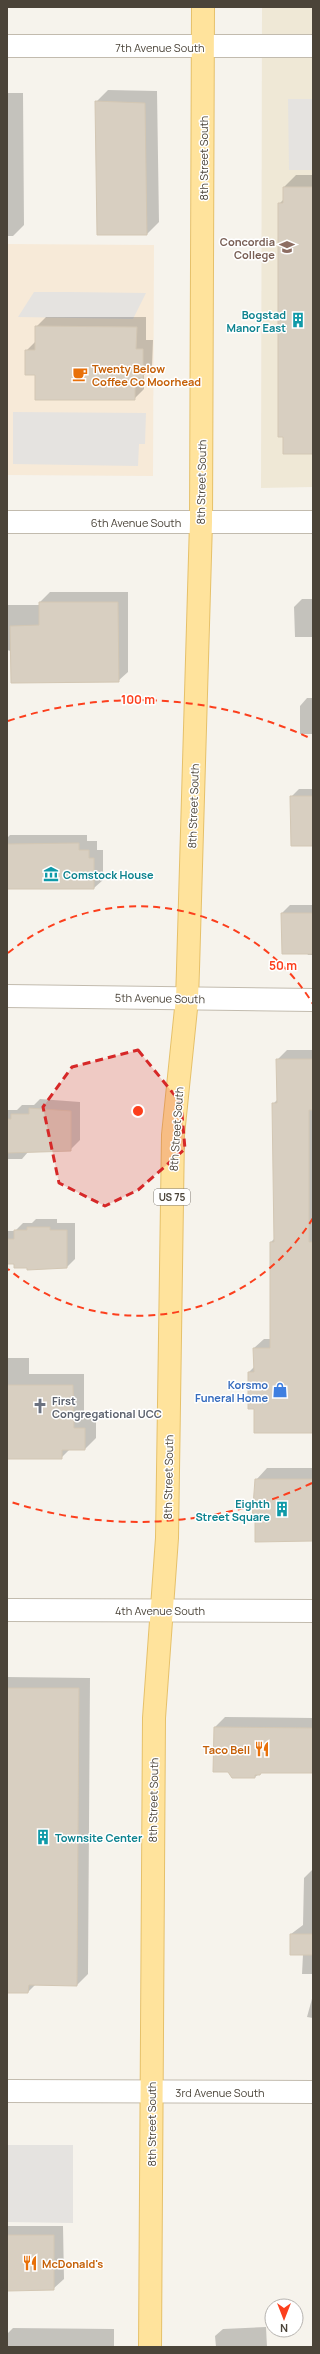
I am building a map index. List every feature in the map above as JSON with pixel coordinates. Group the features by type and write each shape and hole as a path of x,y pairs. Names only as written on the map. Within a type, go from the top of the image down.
{"main road":[{"name":"8th Street South","path":"150,2347 154,1734 167,1538 173,1135 187,999 201,522 203,7"}],"street":[{"name":"7th Avenue South","path":"7,46 204,48 313,46"},
{"name":"6th Avenue South","path":"7,522 313,522"},
{"name":"5th Avenue South","path":"7,996 313,1000"},
{"name":"4th Avenue South","path":"7,1610 313,1611"},
{"name":"3rd Avenue South","path":"7,2091 313,2092"}],"highlighted area":[{"path":"138,1050 181,1103 185,1149 138,1190 105,1206 59,1183 43,1107 72,1067"}],"shaded area":[{"name":"Concordia College","path":"262,7 313,7 313,487 261,488"},
{"path":"288,99 313,99 313,170 289,170"},
{"path":"7,244 154,245 153,476 7,475"},
{"path":"34,292 146,293 133,319 18,317"},
{"path":"13,412 146,413 145,444 139,444 138,466 13,464"},
{"path":"7,2145 73,2145 73,2223 7,2222"}],"building":[{"path":"95,101 145,103 147,235 97,235"},
{"name":"Bogstad Manor East","path":"283,187 313,187 313,454 283,454 283,437 278,437 278,203 283,203"},
{"path":"35,326 137,327 136,349 143,349 143,378 135,378 135,400 35,400 35,375 25,375 25,350 35,350"},
{"path":"39,602 118,602 119,682 11,683 10,626 39,625"},
{"path":"290,796 313,796 313,846 291,846"},
{"name":"Comstock House","path":"79,843 79,850 89,850 89,858 94,858 94,889 7,889 7,844"},
{"path":"281,913 313,913 313,954 282,954"},
{"path":"276,1059 313,1059 313,1110 309,1110 309,1242 313,1242 313,1433 254,1433 254,1409 248,1409 248,1372 254,1372 253,1348 270,1348 270,1242 274,1242 272,1103 277,1103"},
{"path":"29,1108 71,1111 71,1151 7,1153 7,1119 11,1119 11,1114 29,1114"},
{"path":"27,1227 50,1227 50,1230 67,1230 67,1268 27,1270 27,1268 14,1268 14,1264 7,1264 7,1239 14,1239 14,1230 27,1230"},
{"name":"First Congregational UCC","path":"7,1385 73,1385 74,1428 85,1428 85,1450 62,1450 62,1459 7,1459"},
{"name":"Eighth Street Square","path":"255,1479 313,1479 313,1541 255,1542 255,1520 252,1520"},
{"name":"Townsite Center","path":"7,1688 79,1688 77,1986 29,1985 28,1993 7,1993"},
{"name":"Taco Bell","path":"214,1727 313,1728 313,1773 261,1773 260,1775 255,1775 255,1778 232,1778 228,1772 213,1772"},
{"path":"290,1934 313,1934 313,1955 290,1955"},
{"name":"McDonald's","path":"7,2235 54,2235 54,2290 7,2291"}],"place":[{"name":"Concordia College","path":"287,247"},
{"name":"Bogstad Manor East","path":"298,320"},
{"name":"Twenty Below Coffee Co Moorhead","path":"80,374"},
{"name":"Comstock House","path":"51,874"},
{"name":"Korsmo Funeral Home","path":"280,1390"},
{"name":"First Congregational UCC","path":"40,1406"},
{"name":"Eighth Street Square","path":"282,1509"},
{"name":"Taco Bell","path":"262,1749"},
{"name":"Townsite Center","path":"43,1837"},
{"name":"McDonald's","path":"30,2263"}]}
